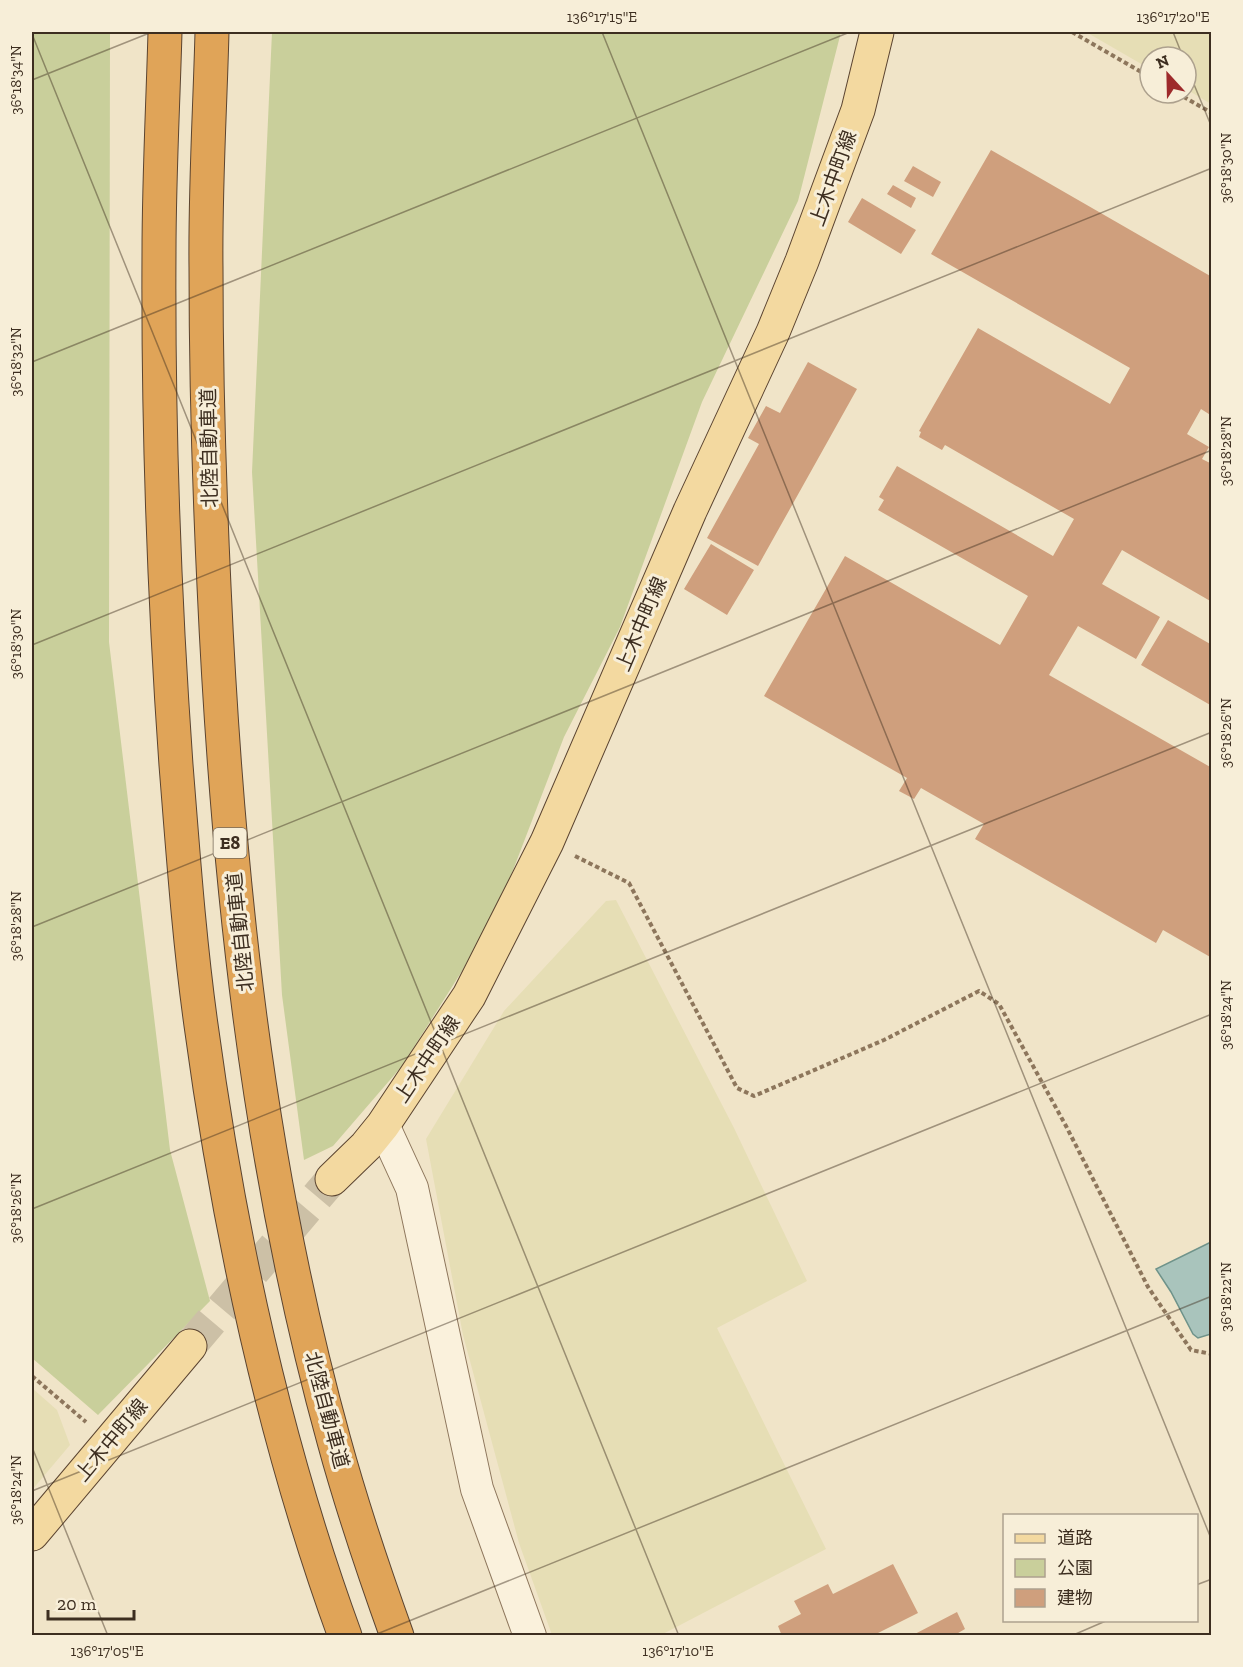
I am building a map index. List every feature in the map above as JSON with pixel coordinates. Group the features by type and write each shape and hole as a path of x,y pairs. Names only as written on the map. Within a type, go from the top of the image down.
{"highway":[{"path":"165,32 159,251 162,497 170,675 182,843 200,1022 224,1175 255,1328 288,1457 328,1589 345,1635"},
{"name":"北陸自動車道","path":"212,32 206,266 210,491 218,669 231,851 249,1009 272,1168 302,1312 334,1442 375,1575 397,1635"}],"main road":[{"name":"上木中町線","path":"332,1179 366,1146 383,1125 469,996 547,842 690,511 773,332 802,261 858,110 877,32"},
{"name":"上木中町線","path":"32,1534 190,1346"}],"street":[{"path":"383,1125 412,1188 477,1489 530,1635"}],"path":[{"path":"1072,32 1138,70"},
{"path":"1198,105 1212,113"},
{"path":"547,842 629,883 737,1088 754,1096 884,1040 979,991 999,1004 1066,1126 1148,1287 1191,1350 1212,1354"},
{"path":"32,1376 108,1443"}],"shaded area":[{"path":"1086,32 1211,32 1211,104 1198,96 1198,45 1138,45 1138,62"},
{"path":"616,900 734,1128 807,1281 717,1328 826,1549 661,1635 552,1635 519,1543 463,1335 426,1139 504,1011 606,901"},
{"path":"32,1388 57,1410 70,1445 32,1490"}],"green space":[{"path":"32,32 110,32 109,642 170,1150 210,1301 98,1415 32,1358"},
{"path":"272,32 841,32 798,201 702,402 620,627 564,737 502,899 462,971 402,1066 333,1146 304,1160 282,995 252,472"}],"water":[{"path":"1211,1242 1211,1334 1198,1338 1193,1334 1156,1269"}],"building":[{"path":"991,150 1212,277 1212,416 1201,409 1187,434 1209,447 1202,459 1212,464 1212,602 1122,550 1102,584 1160,617 1136,659 1078,626 1049,675 1212,768 1212,958 1163,930 1156,943 975,839 984,824 921,788 914,799 899,791 907,778 764,696 845,556 1000,645 1028,596 878,510 884,500 879,497 897,466 1053,556 1074,519 945,445 942,450 919,437 921,432 919,431 978,328 1110,404 1130,368 931,254"},
{"path":"913,166 941,182 933,197 904,181"},
{"path":"893,185 916,198 911,208 887,194"},
{"path":"862,198 916,230 901,254 848,222"},
{"path":"808,362 857,389 758,566 707,538 759,444 748,438 766,406 780,413"},
{"path":"711,544 754,570 727,615 684,589"},
{"path":"1168,620 1212,645 1212,706 1141,665"},
{"path":"893,1564 918,1613 872,1636 782,1636 778,1626 801,1614 794,1601 828,1584 833,1594"},
{"path":"957,1612 965,1629 953,1636 911,1636"}],"tunnel":[{"path":"190,1346 332,1179"}]}
